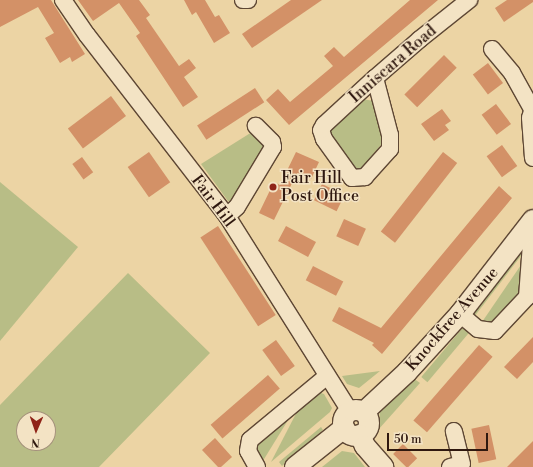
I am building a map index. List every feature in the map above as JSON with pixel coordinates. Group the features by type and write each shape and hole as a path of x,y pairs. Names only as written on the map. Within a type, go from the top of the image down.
{"street":[{"name":"Fair Hill","path":"63,0 227,216 354,422"},
{"path":"243,0 248,0"},
{"name":"Inniscara Road","path":"375,78 390,135 390,149 366,178 352,178 324,139 321,130 375,78 468,0"},
{"path":"492,49 512,73 532,109 533,158"},
{"path":"227,216 237,207 273,147 272,142 256,126"},
{"path":"460,314 478,329 495,331 527,297 531,244 529,225"},
{"name":"Knockfree Avenue","path":"295,467 354,422 407,372 460,314 529,225"},
{"path":"257,467 248,452 250,440 327,376"},
{"path":"354,422 365,446 383,467"},
{"path":"450,467 462,464 454,431"}],"green space":[{"path":"362,99 374,101 384,141 363,167 354,171 327,130"},
{"path":"252,132 265,146 232,202 228,201 201,164"},
{"path":"0,182 78,247 0,341"},
{"path":"524,242 524,252 474,317 474,313"},
{"path":"525,259 525,288 493,323 480,325"},
{"path":"128,273 210,353 99,467 0,467 0,405"},
{"path":"465,325 471,330 427,382 421,377"},
{"path":"380,371 359,388 347,384 342,376"},
{"path":"413,378 420,383 378,430 380,411"},
{"path":"315,391 324,394 332,408 330,412 271,462 303,400"},
{"path":"298,404 261,464 254,442"},
{"path":"321,427 323,430 282,466 279,462"},
{"path":"342,451 354,453 365,467 322,467"}],"building":[{"path":"0,0 51,0 85,54 72,62 70,57 60,63 45,38 54,33 38,7 0,27"},
{"path":"78,0 139,0 150,15 146,18 179,66 189,59 196,68 184,77 198,97 183,107 136,36 140,33 119,3 93,21"},
{"path":"184,0 205,0 215,17 219,15 230,33 214,43 196,12 192,15"},
{"path":"291,0 322,0 252,48 242,34"},
{"path":"410,0 438,0 289,125 266,100 278,89 290,102 333,66 324,56 334,47 344,57"},
{"path":"507,0 533,0 533,2 504,22 495,8"},
{"path":"444,55 457,68 417,107 404,95"},
{"path":"488,63 503,83 488,94 473,74"},
{"path":"255,88 264,102 206,140 197,126"},
{"path":"111,96 126,116 83,148 68,128"},
{"path":"496,104 511,124 497,135 482,115"},
{"path":"442,109 451,121 445,125 449,130 434,141 421,124"},
{"path":"502,145 517,166 502,177 487,156"},
{"path":"149,152 170,182 149,197 128,167"},
{"path":"296,152 319,162 311,179 297,173 274,220 259,213 274,182 280,185"},
{"path":"443,152 457,163 395,243 381,232"},
{"path":"82,157 93,172 83,179 72,164"},
{"path":"322,184 344,195 337,211 314,200"},
{"path":"499,186 512,198 382,354 372,345 374,343 332,321 339,307 381,328"},
{"path":"344,219 366,229 358,246 336,236"},
{"path":"218,226 276,315 258,326 200,237"},
{"path":"286,226 316,242 308,257 278,241"},
{"path":"313,266 343,281 336,296 306,280"},
{"path":"533,337 533,362 517,379 504,367"},
{"path":"276,340 295,366 281,376 262,350"},
{"path":"479,345 493,357 427,432 413,420"},
{"path":"268,375 280,389 222,438 211,425"},
{"path":"489,425 496,459 479,463 471,429"},
{"path":"215,438 232,457 221,467 218,467 202,450"},
{"path":"533,441 533,467 507,467"},
{"path":"403,444 417,458 408,467 406,467 393,454"}],"place":[{"name":"Fair Hill Post Office","path":"273,187"}]}
